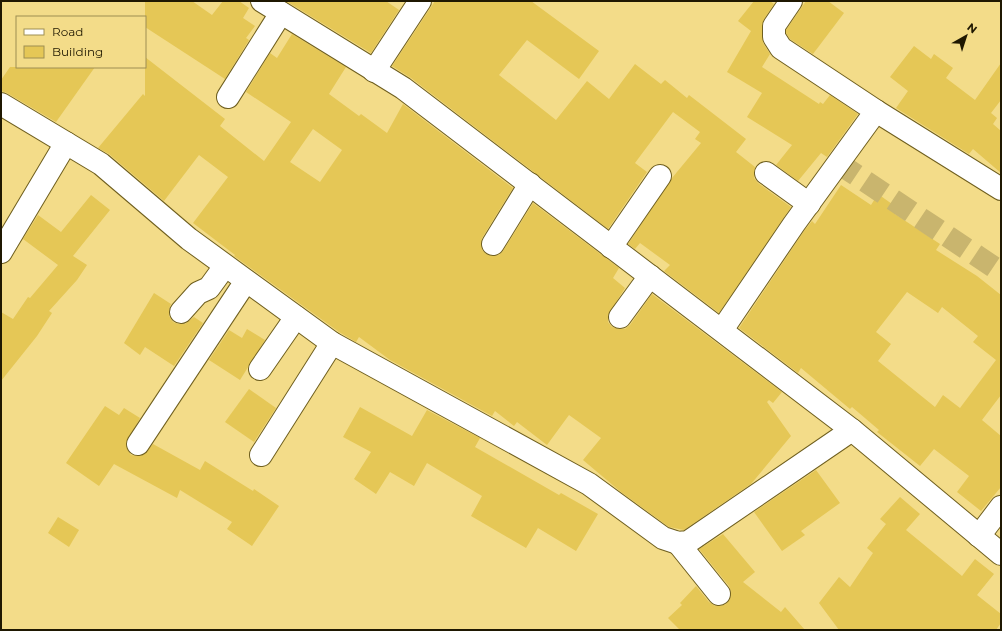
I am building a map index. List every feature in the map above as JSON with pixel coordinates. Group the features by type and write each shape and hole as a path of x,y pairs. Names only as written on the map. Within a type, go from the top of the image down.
{"street":[{"path":"262,1 403,88 852,430 1001,554"},
{"path":"374,71 420,1"},
{"path":"792,1 774,26 774,37 781,48 876,111 1001,189"},
{"path":"228,97 281,13"},
{"path":"1,104 101,164 189,240 332,343 589,484 662,538 678,543 688,542 852,430"},
{"path":"722,330 809,204 876,111"},
{"path":"1,252 66,143"},
{"path":"766,173 809,204"},
{"path":"612,247 660,176"},
{"path":"493,244 530,184"},
{"path":"181,312 198,293 209,288 225,266"},
{"path":"620,317 650,276"},
{"path":"138,444 246,281"},
{"path":"260,369 296,317"},
{"path":"261,455 332,343"},
{"path":"980,536 1001,507"},
{"path":"678,543 719,594"}],"building":[{"path":"145,1 192,1 212,15 223,1 239,1 249,8 243,18 255,26 246,38 249,40 225,79 146,28"},
{"path":"286,1 386,1 399,10 371,53"},
{"path":"435,1 531,1 599,51 579,79 527,40 499,75 556,120 587,81 609,99 635,64 661,84 665,80 687,98 689,95 746,139 736,152 755,167 754,178 758,183 791,207 719,313 664,271 670,265 640,243 635,249 628,244 672,178 701,143 695,139 700,132 673,112 635,163 647,172 608,229 411,78 392,66"},
{"path":"754,1 770,1 774,4 764,19 762,26 763,43 770,54 762,67 819,104 820,102 823,104 830,95 858,114 827,157 821,153 798,181 776,165 792,145 747,117 762,93 727,72 751,31 738,21"},
{"path":"806,1 828,1 844,13 813,54 790,39 786,33 786,30"},
{"path":"292,34 346,67 329,94 359,116 361,114 387,133 403,104 513,188 482,238 482,250 486,254 493,256 499,255 503,251 533,203 619,268 613,278 625,288 608,315 608,322 612,327 625,329 630,325 652,294 782,392 773,403 769,400 767,402 791,436 751,484 684,530 669,527 621,492 583,460 601,438 569,415 547,445 517,422 514,426 495,411 492,416 390,360 359,337 356,342 339,332 234,256 235,255 193,223 228,177 199,155 164,201 109,154 98,148 143,94 145,96 146,58 225,119 220,126 264,161 291,122 246,92 270,53 277,58","holes":["313,129 342,150 320,182 290,162"]},
{"path":"914,46 931,59 934,54 953,68 946,78 975,100 1001,63 1001,100 991,113 997,118 993,124 1001,131 1001,173 973,149 969,154 896,108 908,91 890,77"},
{"path":"10,67 94,68 56,122 7,93 1,91 1,80"},
{"path":"841,185 871,205 878,194 899,209 895,214 940,244 936,250 977,276 1001,295 1001,395 982,420 1001,436 1001,487 981,511 957,492 969,476 934,449 920,466 877,432 879,430 852,407 850,409 801,368 798,373 739,328 804,231 812,221 815,224","holes":["907,292 938,313 942,307 978,336 973,342 996,360 960,408 943,395 935,407 878,361 891,344 876,332"]},
{"path":"91,195 110,210 73,256 87,265 77,280 49,311 52,313 37,336 1,381 1,312 13,319 28,297 30,298 58,265 23,239 38,215 61,232"},
{"path":"154,293 171,304 169,316 173,322 185,324 194,317 203,323 174,366 145,347 140,355 124,343"},
{"path":"247,329 265,340 240,380 209,360 229,330 242,338"},
{"path":"249,389 276,408 254,442 225,422"},
{"path":"105,406 119,415 124,408 140,418 126,443 127,449 131,455 143,455 153,444 200,470 205,461 253,491 254,489 279,506 252,546 227,529 232,522 180,490 177,498 114,464 99,486 66,463"},
{"path":"360,407 412,436 427,410 480,438 475,447 559,495 561,493 598,514 576,551 538,528 526,548 471,516 482,496 427,463 414,486 390,472 376,494 354,479 371,452 343,437"},
{"path":"816,470 840,503 801,531 805,535 782,551 754,512"},
{"path":"900,497 920,514 906,530 962,576 975,559 994,574 977,595 1001,614 1001,623 996,630 839,630 819,603 839,577 850,587 873,553 867,548 886,524 880,519"},
{"path":"58,517 79,530 69,547 48,533"},
{"path":"723,534 755,572 743,582 781,612 785,607 805,630 680,630 668,618 682,605 680,603 696,586 709,602 715,606 726,604 730,599 731,592 729,586 699,549"}],"tunnel":[{"path":"838,163 1001,272"}]}
